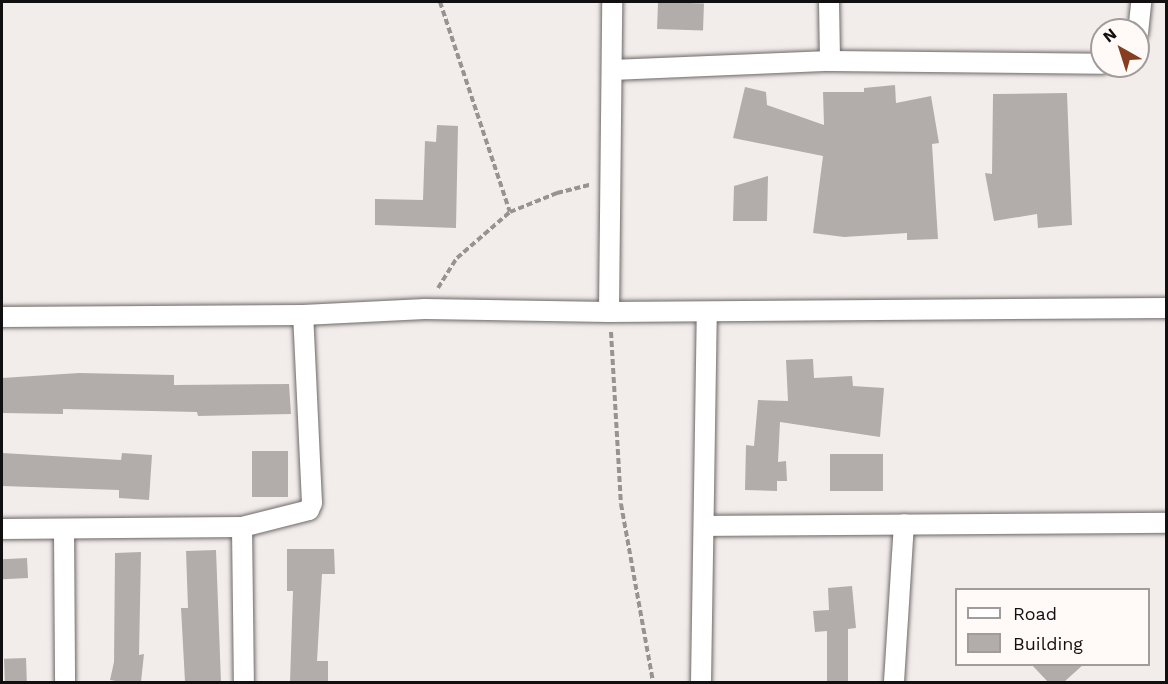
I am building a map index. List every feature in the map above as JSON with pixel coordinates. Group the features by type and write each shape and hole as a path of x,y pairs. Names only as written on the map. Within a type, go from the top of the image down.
{"street":[{"path":"609,312 612,2"},
{"path":"830,2 830,61"},
{"path":"1139,18 1141,2"},
{"path":"612,70 830,61 1090,64"},
{"path":"2,317 303,315 425,309 707,312 1167,308"},
{"path":"701,682 707,312"},
{"path":"2,529 242,527 302,514 312,503 303,315"},
{"path":"704,526 1167,523"},
{"path":"894,682 904,524"},
{"path":"242,527 244,682"},
{"path":"64,529 65,682"}],"path":[{"path":"440,2 510,212"},
{"path":"425,309 457,258 510,212 557,193 611,181"},
{"path":"609,312 621,504 653,682"}],"building":[{"path":"658,2 704,4 703,31 657,29"},
{"path":"895,85 896,103 931,96 939,143 932,144 938,239 907,240 907,233 844,237 813,233 823,156 733,138 745,87 766,92 767,105 824,125 823,92 864,92 864,88"},
{"path":"1067,93 1072,225 1038,228 1037,214 994,221 985,173 992,174 993,94"},
{"path":"437,125 458,126 456,228 375,225 375,199 423,200 425,141 436,142"},
{"path":"768,176 767,221 733,221 734,186"},
{"path":"813,359 814,378 852,376 853,386 884,388 880,437 780,422 778,462 786,461 787,481 777,481 777,491 745,490 746,445 754,446 758,400 788,401 786,360"},
{"path":"79,373 174,375 174,385 289,384 291,414 198,416 197,412 63,409 63,414 2,413 2,378"},
{"path":"252,451 288,451 288,497 252,497"},
{"path":"2,453 121,460 122,453 152,455 149,500 119,498 119,490 2,486"},
{"path":"830,454 883,454 883,491 830,491"},
{"path":"287,549 334,549 335,574 322,574 317,661 328,661 328,682 290,682 293,591 287,591"},
{"path":"216,550 221,682 185,682 181,608 188,608 186,551"},
{"path":"141,552 139,655 144,654 141,682 110,680 114,662 115,553"},
{"path":"27,558 28,578 3,579 2,559"},
{"path":"852,586 856,628 848,629 848,682 827,682 827,631 815,632 813,611 829,610 828,588"},
{"path":"26,658 27,682 5,682 4,659"},
{"path":"1033,666 1082,666 1064,682 1048,682"}]}
